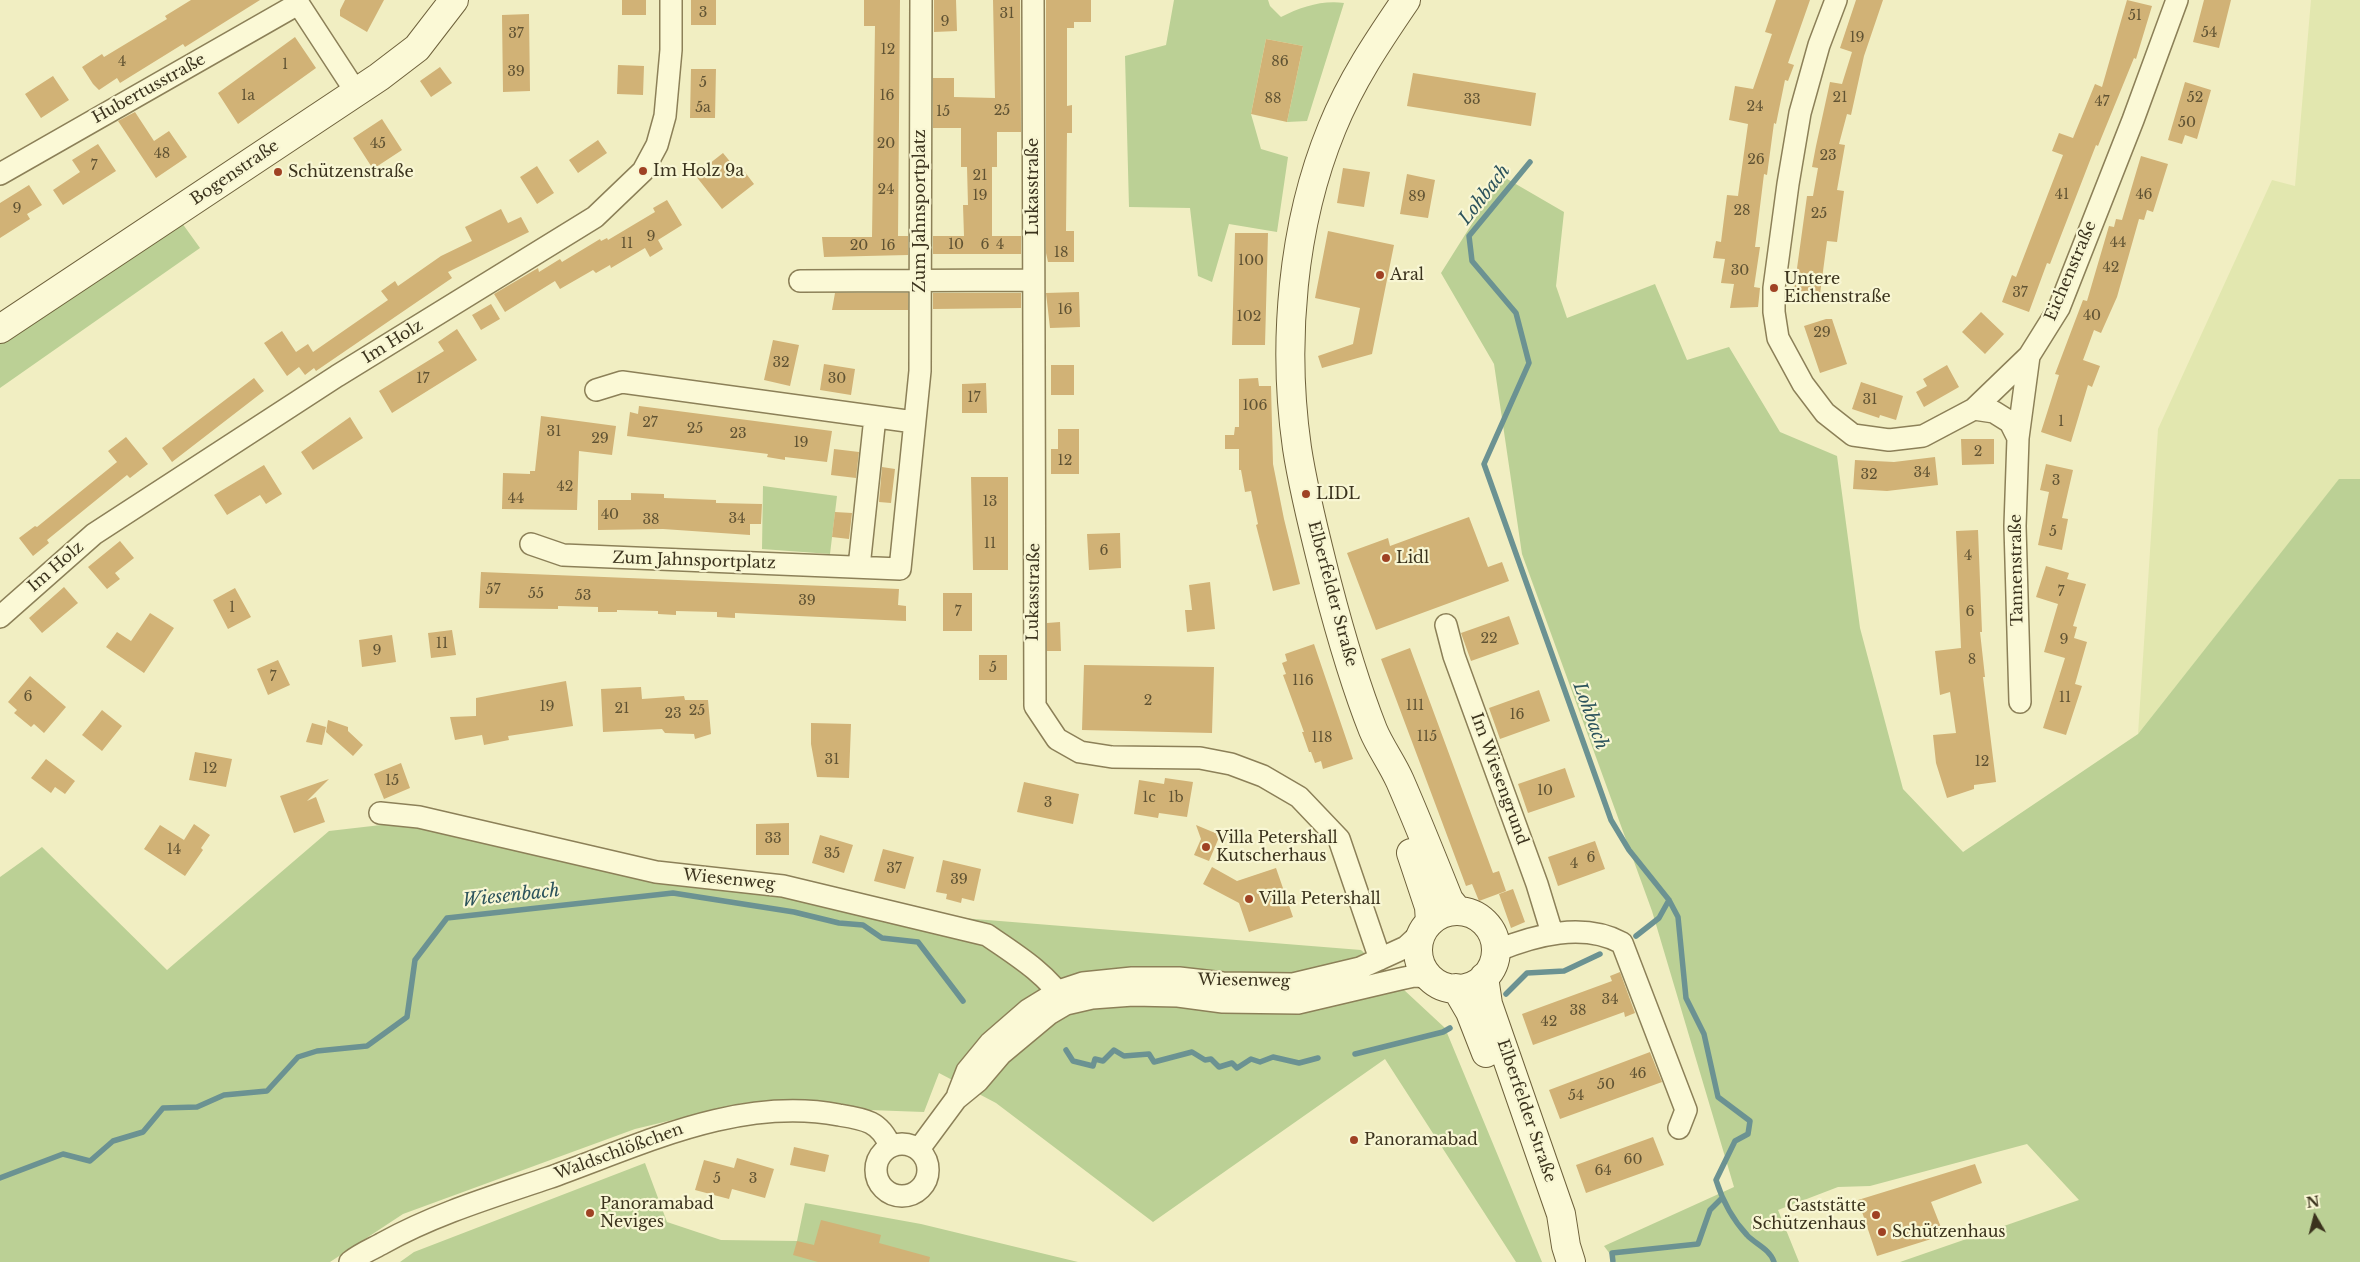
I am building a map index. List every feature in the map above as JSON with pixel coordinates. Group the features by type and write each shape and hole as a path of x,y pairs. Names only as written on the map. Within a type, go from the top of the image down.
{"main road":[{"name":"Bogenstraße","path":"0,329 356,92 417,48 454,0"},
{"name":"Elberfelder Straße","path":"1406,0 1361,66 1332,128 1302,220 1296,264 1292,337 1292,392 1297,448 1315,538 1340,629 1374,732 1386,783 1427,899 1425,928"},
{"name":"Elberfelder Straße","path":"1374,732 1399,778 1449,900 1458,911"},
{"path":"1458,911 1473,914 1485,923 1503,942 1494,966 1484,977 1471,986 1456,988 1441,986 1429,977 1420,964 1418,949 1425,928 1442,913 1458,911"},
{"name":"Elberfelder Straße","path":"1484,977 1488,1004 1561,1214 1569,1254"},
{"name":"Elberfelder Straße","path":"1456,988 1470,1012 1547,1217 1569,1254"}],"street":[{"name":"Im Holz","path":"0,617 102,528 337,376 595,217 643,171 656,145 665,116 671,50 670,0"},
{"name":"Zum Jahnsportplatz","path":"531,544 563,555 900,569 920,371 921,0"},
{"name":"Lukasstraße","path":"1033,0 1035,706 1058,739 1080,752 1112,757 1200,758 1231,764 1263,776 1298,797 1339,839 1380,959"},
{"name":"Eichenstraße","path":"1836,0 1819,45 1800,113 1774,288 1774,312 1778,338 1803,384 1825,414 1853,435 1889,440 1923,436 1974,409 2029,356 2059,308 2133,120 2177,0"},
{"path":"297,2 356,92"},
{"name":"Hubertusstraße","path":"0,174 297,2"},
{"path":"800,281 1033,280"},
{"name":"Tannenstraße","path":"2020,702 2015,526 2018,438 2029,356"},
{"path":"596,390 622,382 914,422"},
{"path":"1974,409 1994,412 2010,422 2018,438"},
{"path":"859,567 874,417"},
{"name":"Im Wiesengrund","path":"1446,625 1454,656 1537,884 1552,933"},
{"name":"Wiesenweg","path":"380,813 419,817 656,872 783,886 987,935 1015,954 1062,998 1178,996 1223,1002 1298,1003 1414,976 1429,977"},
{"name":"Wiesenweg","path":"919,1149 956,1100 967,1071 990,1043 1028,1010 1062,998 1083,983 1132,978 1179,978 1223,983 1293,984 1360,968 1406,947 1425,928"},
{"path":"1503,942 1552,933 1589,932 1607,935 1622,943 1686,1110 1679,1128"},
{"name":"Waldschlößchen","path":"350,1262 407,1230 462,1207 687,1128 746,1114 787,1111 825,1112 862,1119 879,1127 890,1146"},
{"path":"899,1144 919,1149 929,1167 929,1177 924,1187 906,1197 886,1192 879,1184 876,1174 881,1154 890,1146 899,1144"}],"green space":[{"path":"1174,0 1268,0 1270,6 1281,17 1312,5 1344,3 1307,121 1287,122 1303,46 1266,39 1251,114 1261,149 1288,157 1277,232 1229,224 1212,282 1198,276 1190,208 1129,207 1125,56 1166,45"},
{"path":"2311,0 2360,0 2360,479 2339,480 2138,734 2158,429 2272,180 2295,186"},
{"path":"1502,176 1564,212 1556,286 1567,318 1655,284 1687,360 1729,347 1780,432 1837,456 1860,628 1903,789 1963,852 2138,734 2339,479 2360,479 2360,1262 1900,1262 2079,1200 2027,1144 1870,1186 1838,1187 1778,1210 1799,1262 1616,1262 1604,1246 1734,1187 1652,911 1522,554 1494,364 1441,273"},
{"path":"169,205 200,248 0,388 0,314"},
{"path":"763,486 837,496 830,554 762,549"},
{"path":"407,822 900,913 1361,950 1445,1028 1542,1262 1516,1262 1385,1059 1153,1222 996,1103 939,1073 924,1112 869,1110 784,1101 743,1103 635,1129 403,1214 330,1262 0,1262 0,877 42,847 167,970 329,831"},
{"name":"Panoramabad Neviges","path":"645,1163 667,1222 721,1240 797,1241 805,1203 921,1224 1078,1262 400,1262 414,1252"}],"building":[{"path":"191,0 260,0 185,47 183,44 120,83 117,78 99,90 93,84 82,67 102,54 104,57 167,19 165,16"},
{"path":"345,0 384,0 367,32 340,16 340,10"},
{"path":"622,0 646,0 646,15 622,15"},
{"path":"691,0 716,0 716,25 691,25"},
{"path":"864,0 900,0 898,236 908,236 908,255 824,257 822,237 872,237 875,26 864,26"},
{"path":"934,0 956,0 957,31 934,32"},
{"path":"993,0 1020,0 1021,132 997,132 997,167 992,167 992,236 1021,236 1021,254 933,254 933,236 964,236 963,205 968,205 967,167 961,167 961,128 933,128 933,78 954,78 954,97 995,98"},
{"path":"1046,0 1091,0 1091,22 1074,22 1074,28 1067,28 1067,106 1072,105 1072,133 1067,133 1066,231 1074,231 1074,262 1048,262 1046,253"},
{"path":"1776,0 1810,0 1788,63 1794,65 1788,81 1785,80 1776,124 1774,123 1767,175 1764,174 1755,247 1760,247 1754,287 1760,288 1758,307 1730,308 1734,284 1721,283 1725,259 1713,258 1716,241 1721,242 1727,195 1738,196 1748,124 1729,120 1735,86 1753,89 1772,34 1765,32"},
{"path":"1856,0 1883,0 1864,56 1851,115 1847,114 1839,144 1845,145 1837,190 1844,191 1837,242 1827,241 1820,294 1794,290 1807,196 1813,196 1818,168 1812,167 1816,146 1830,82 1842,84 1852,52 1840,48"},
{"path":"2127,0 2152,6 2136,59 2134,58 2098,146 2096,145 2050,264 2047,263 2029,312 2002,302 2012,275 2016,277 2063,155 2052,151 2059,133 2073,138 2095,84 2102,87"},
{"path":"2204,0 2231,0 2219,48 2193,42"},
{"path":"529,14 530,91 503,92 502,15"},
{"path":"295,37 316,68 238,124 218,93"},
{"path":"1266,39 1303,46 1287,122 1251,114"},
{"path":"618,65 644,66 643,95 617,94"},
{"path":"440,67 452,83 431,97 420,81"},
{"path":"691,69 716,69 715,118 690,118"},
{"path":"1413,73 1536,93 1531,126 1407,106"},
{"path":"53,76 69,100 41,118 25,94"},
{"path":"2185,82 2211,90 2197,139 2185,135 2182,144 2168,140"},
{"path":"135,112 154,141 169,131 187,157 156,178 118,121"},
{"path":"382,119 402,150 373,169 353,138"},
{"path":"598,140 607,153 578,173 569,160"},
{"path":"98,144 116,171 63,205 53,190 80,172 72,160"},
{"path":"723,153 737,170 741,167 754,184 722,209 695,175"},
{"path":"2141,156 2168,164 2153,212 2147,210 2144,220 2139,219 2117,297 2101,333 2094,330 2083,360 2100,366 2092,387 2088,385 2071,442 2041,432 2059,375 2055,374 2083,300 2087,301 2109,226 2114,227 2116,219 2122,220"},
{"path":"537,166 554,193 537,204 520,177"},
{"path":"1343,168 1370,172 1364,207 1337,203"},
{"path":"1407,174 1435,180 1428,218 1400,214"},
{"path":"29,185 42,205 27,214 30,219 0,238 0,203"},
{"path":"667,200 682,225 658,240 663,249 650,257 645,248 611,268 610,265 596,273 593,270 560,289 555,281 505,312 494,294 538,268 539,272 560,259 562,262 600,239 601,241 607,238 608,240 655,212 653,208"},
{"path":"501,209 508,223 521,217 529,232 448,272 452,278 316,371 314,368 305,375 299,367 287,376 264,343 282,331 296,352 308,344 313,352 388,300 381,291 395,281 398,286 441,256 472,241 465,227"},
{"path":"1328,231 1394,245 1372,354 1322,368 1318,356 1353,344 1360,308 1315,298"},
{"path":"1235,233 1268,233 1265,345 1232,345"},
{"path":"1079,292 1080,327 1050,328 1046,293"},
{"path":"835,293 908,293 908,310 832,310"},
{"path":"933,293 1021,293 1021,308 933,309"},
{"path":"491,304 500,319 481,330 472,315"},
{"path":"1981,312 2004,334 1985,354 1962,332"},
{"path":"1832,319 1847,364 1820,373 1804,326"},
{"path":"457,329 477,360 392,413 379,391 444,351 438,342"},
{"path":"773,340 799,345 790,386 764,380"},
{"path":"824,364 855,369 851,395 820,390"},
{"path":"1051,365 1074,365 1074,395 1051,395"},
{"path":"1947,365 1959,387 1924,407 1916,392 1927,386 1923,379"},
{"path":"254,378 264,391 172,462 162,448"},
{"path":"1258,378 1259,386 1271,386 1273,464 1300,584 1273,591 1256,525 1258,524 1251,491 1245,492 1241,470 1239,470 1239,449 1225,449 1225,435 1234,435 1235,427 1239,427 1239,379"},
{"path":"1861,382 1903,396 1896,420 1880,415 1879,418 1852,409"},
{"path":"986,383 987,413 962,413 962,384"},
{"path":"639,406 832,431 827,462 785,457 785,460 767,457 768,454 627,436 630,412 638,414"},
{"path":"541,416 616,426 612,455 579,451 577,510 502,509 503,473 530,474 530,471 535,471"},
{"path":"350,417 363,438 313,470 301,452"},
{"path":"1058,429 1079,429 1079,474 1051,474 1051,449 1058,449"},
{"path":"126,437 148,464 130,478 127,475 47,540 49,543 33,556 19,538 35,526 37,527 117,462 108,451"},
{"path":"1961,439 1994,439 1994,464 1962,465"},
{"path":"834,449 859,452 856,478 831,475"},
{"path":"1935,457 1938,485 1887,491 1853,489 1855,460 1894,462"},
{"path":"2046,464 2073,470 2062,518 2068,519 2062,550 2038,545 2049,492 2040,490"},
{"path":"264,465 282,494 266,504 260,495 227,515 214,495"},
{"path":"882,467 895,469 891,503 879,502"},
{"path":"971,477 1008,477 1008,570 973,570"},
{"path":"631,493 664,494 664,498 716,500 716,503 762,504 761,524 750,524 750,535 663,529 598,530 598,500 631,500"},
{"path":"835,512 852,513 849,539 832,537"},
{"path":"1469,517 1488,567 1502,562 1509,581 1376,630 1347,553 1388,538 1390,546"},
{"path":"1978,530 1982,632 1980,632 1985,677 1983,677 1996,782 1974,785 1974,789 1947,798 1936,763 1933,735 1956,733 1950,692 1940,695 1935,651 1961,648 1956,531"},
{"path":"1120,533 1121,568 1089,570 1087,534"},
{"path":"120,541 134,558 115,573 120,579 107,589 88,567"},
{"path":"2046,566 2069,573 2067,579 2086,584 2073,626 2077,627 2074,638 2087,642 2075,684 2082,686 2066,735 2043,728 2065,658 2044,652 2058,604 2036,597"},
{"path":"481,572 899,589 898,605 906,606 906,621 735,613 735,618 717,617 717,612 676,611 676,615 658,614 658,611 617,610 617,612 598,612 598,607 558,606 558,609 479,608"},
{"path":"1210,582 1215,629 1187,632 1185,610 1192,610 1189,585"},
{"path":"64,587 78,603 42,633 29,618"},
{"path":"235,588 251,617 228,629 213,600"},
{"path":"943,593 972,593 972,631 943,631"},
{"path":"150,613 174,628 144,673 106,647 117,632 131,641"},
{"path":"1509,616 1519,644 1471,661 1461,633"},
{"path":"1060,622 1061,651 1047,651 1047,623"},
{"path":"452,630 456,655 431,658 428,633"},
{"path":"392,635 396,662 362,667 359,640"},
{"path":"1314,644 1353,759 1323,769 1321,761 1315,763 1311,752 1309,752 1302,732 1304,732 1283,675 1286,674 1282,663 1287,661 1285,654"},
{"path":"1410,648 1493,873 1499,871 1506,891 1479,901 1472,884 1466,886 1381,659"},
{"path":"979,655 1007,655 1007,680 979,680"},
{"path":"278,660 290,685 268,695 257,669"},
{"path":"1084,665 1214,667 1212,733 1082,730"},
{"path":"30,676 66,707 44,733 34,724 31,727 14,713 17,710 8,702"},
{"path":"566,681 573,726 508,736 509,740 484,745 482,735 455,740 450,717 476,716 476,698"},
{"path":"641,687 642,699 684,696 685,700 708,700 711,734 695,739 694,734 665,733 662,729 603,732 601,689"},
{"path":"1539,690 1550,721 1500,739 1489,708"},
{"path":"102,710 122,726 102,751 82,735"},
{"path":"328,720 348,727 348,731 363,745 353,756 326,732"},
{"path":"312,723 326,727 322,745 306,742"},
{"path":"811,723 851,724 849,778 817,777 811,744"},
{"path":"195,752 232,759 226,787 189,780"},
{"path":"46,759 75,781 65,794 55,787 51,793 31,778"},
{"path":"401,763 410,788 384,799 374,774"},
{"path":"1565,768 1575,797 1528,813 1518,784"},
{"path":"1165,778 1193,782 1187,817 1159,813 1158,818 1134,814 1139,780 1164,784"},
{"path":"329,779 307,801 316,797 325,822 294,833 280,796"},
{"path":"1024,782 1079,794 1073,824 1017,812"},
{"path":"789,823 789,855 756,855 756,824"},
{"path":"194,824 210,835 201,848 203,850 185,876 144,849 160,825 184,840"},
{"name":"Villa Petershall Kutscherhaus","path":"1196,825 1220,835 1209,861 1194,855 1201,839"},
{"path":"820,835 853,845 844,873 812,863"},
{"path":"1595,841 1605,869 1558,886 1548,857"},
{"path":"883,849 914,857 905,889 874,881"},
{"path":"943,860 981,869 974,901 962,898 961,903 946,899 947,894 936,892"},
{"path":"1212,867 1237,881 1276,868 1293,917 1249,932 1239,903 1203,884"},
{"path":"1513,889 1525,922 1511,928 1499,894"},
{"path":"1620,972 1635,1013 1625,1017 1624,1012 1533,1045 1522,1014 1612,981 1610,976"},
{"path":"1650,1052 1662,1082 1560,1119 1549,1090"},
{"path":"1653,1137 1664,1165 1586,1193 1576,1165"},
{"path":"794,1147 829,1155 825,1172 790,1165"},
{"path":"737,1158 774,1169 765,1198 732,1189 729,1199 695,1190 704,1160 734,1168"},
{"path":"1975,1164 1982,1183 1931,1202 1944,1235 1877,1256 1858,1200"},
{"path":"821,1220 881,1235 879,1243 930,1257 929,1262 818,1262 793,1255 797,1241 814,1245"}],"waterway":[{"name":"Lohbach","path":"1530,162 1469,236 1472,261 1516,313 1529,363 1484,464 1611,820 1629,850 1669,900 1678,917 1686,998 1704,1034 1718,1097 1750,1121 1748,1134 1735,1141 1716,1180 1721,1194 1737,1223 1750,1238 1772,1257 1774,1262"},
{"name":"Wiesenbach","path":"0,1178 63,1154 90,1161 113,1141 143,1132 163,1108 197,1107 224,1095 267,1091 298,1057 317,1051 367,1046 407,1017 415,960 447,918 673,893 794,912 839,923 863,925 882,938 918,942 963,1001"},
{"name":"Wiesenbach","path":"1636,936 1659,918 1669,900"},
{"name":"Wiesenbach","path":"1506,994 1527,973 1564,971 1600,954"},
{"name":"Wiesenbach","path":"1355,1054 1443,1032 1450,1028"},
{"name":"Wiesenbach","path":"1066,1050 1073,1061 1093,1066 1095,1059 1103,1061 1114,1050 1124,1056 1149,1054 1154,1062 1192,1052 1205,1060 1211,1059 1219,1067 1232,1063 1237,1068 1251,1059 1260,1062 1273,1057 1299,1063 1318,1058"},
{"path":"1613,1262 1612,1253 1698,1244 1710,1210 1722,1198"}],"place":[{"name":"Im Holz 9a","path":"643,171"},
{"name":"Schützenstraße","path":"278,172"},
{"name":"Aral","path":"1380,275"},
{"name":"Untere Eichenstraße","path":"1774,288"},
{"name":"LIDL","path":"1306,494"},
{"name":"Lidl","path":"1386,558"},
{"name":"Villa Petershall Kutscherhaus","path":"1206,847"},
{"name":"Villa Petershall","path":"1249,899"},
{"name":"Panoramabad","path":"1354,1140"},
{"name":"Panoramabad Neviges","path":"590,1213"},
{"name":"Gaststätte Schützenhaus","path":"1876,1215"},
{"name":"Schützenhaus","path":"1882,1232"}]}
